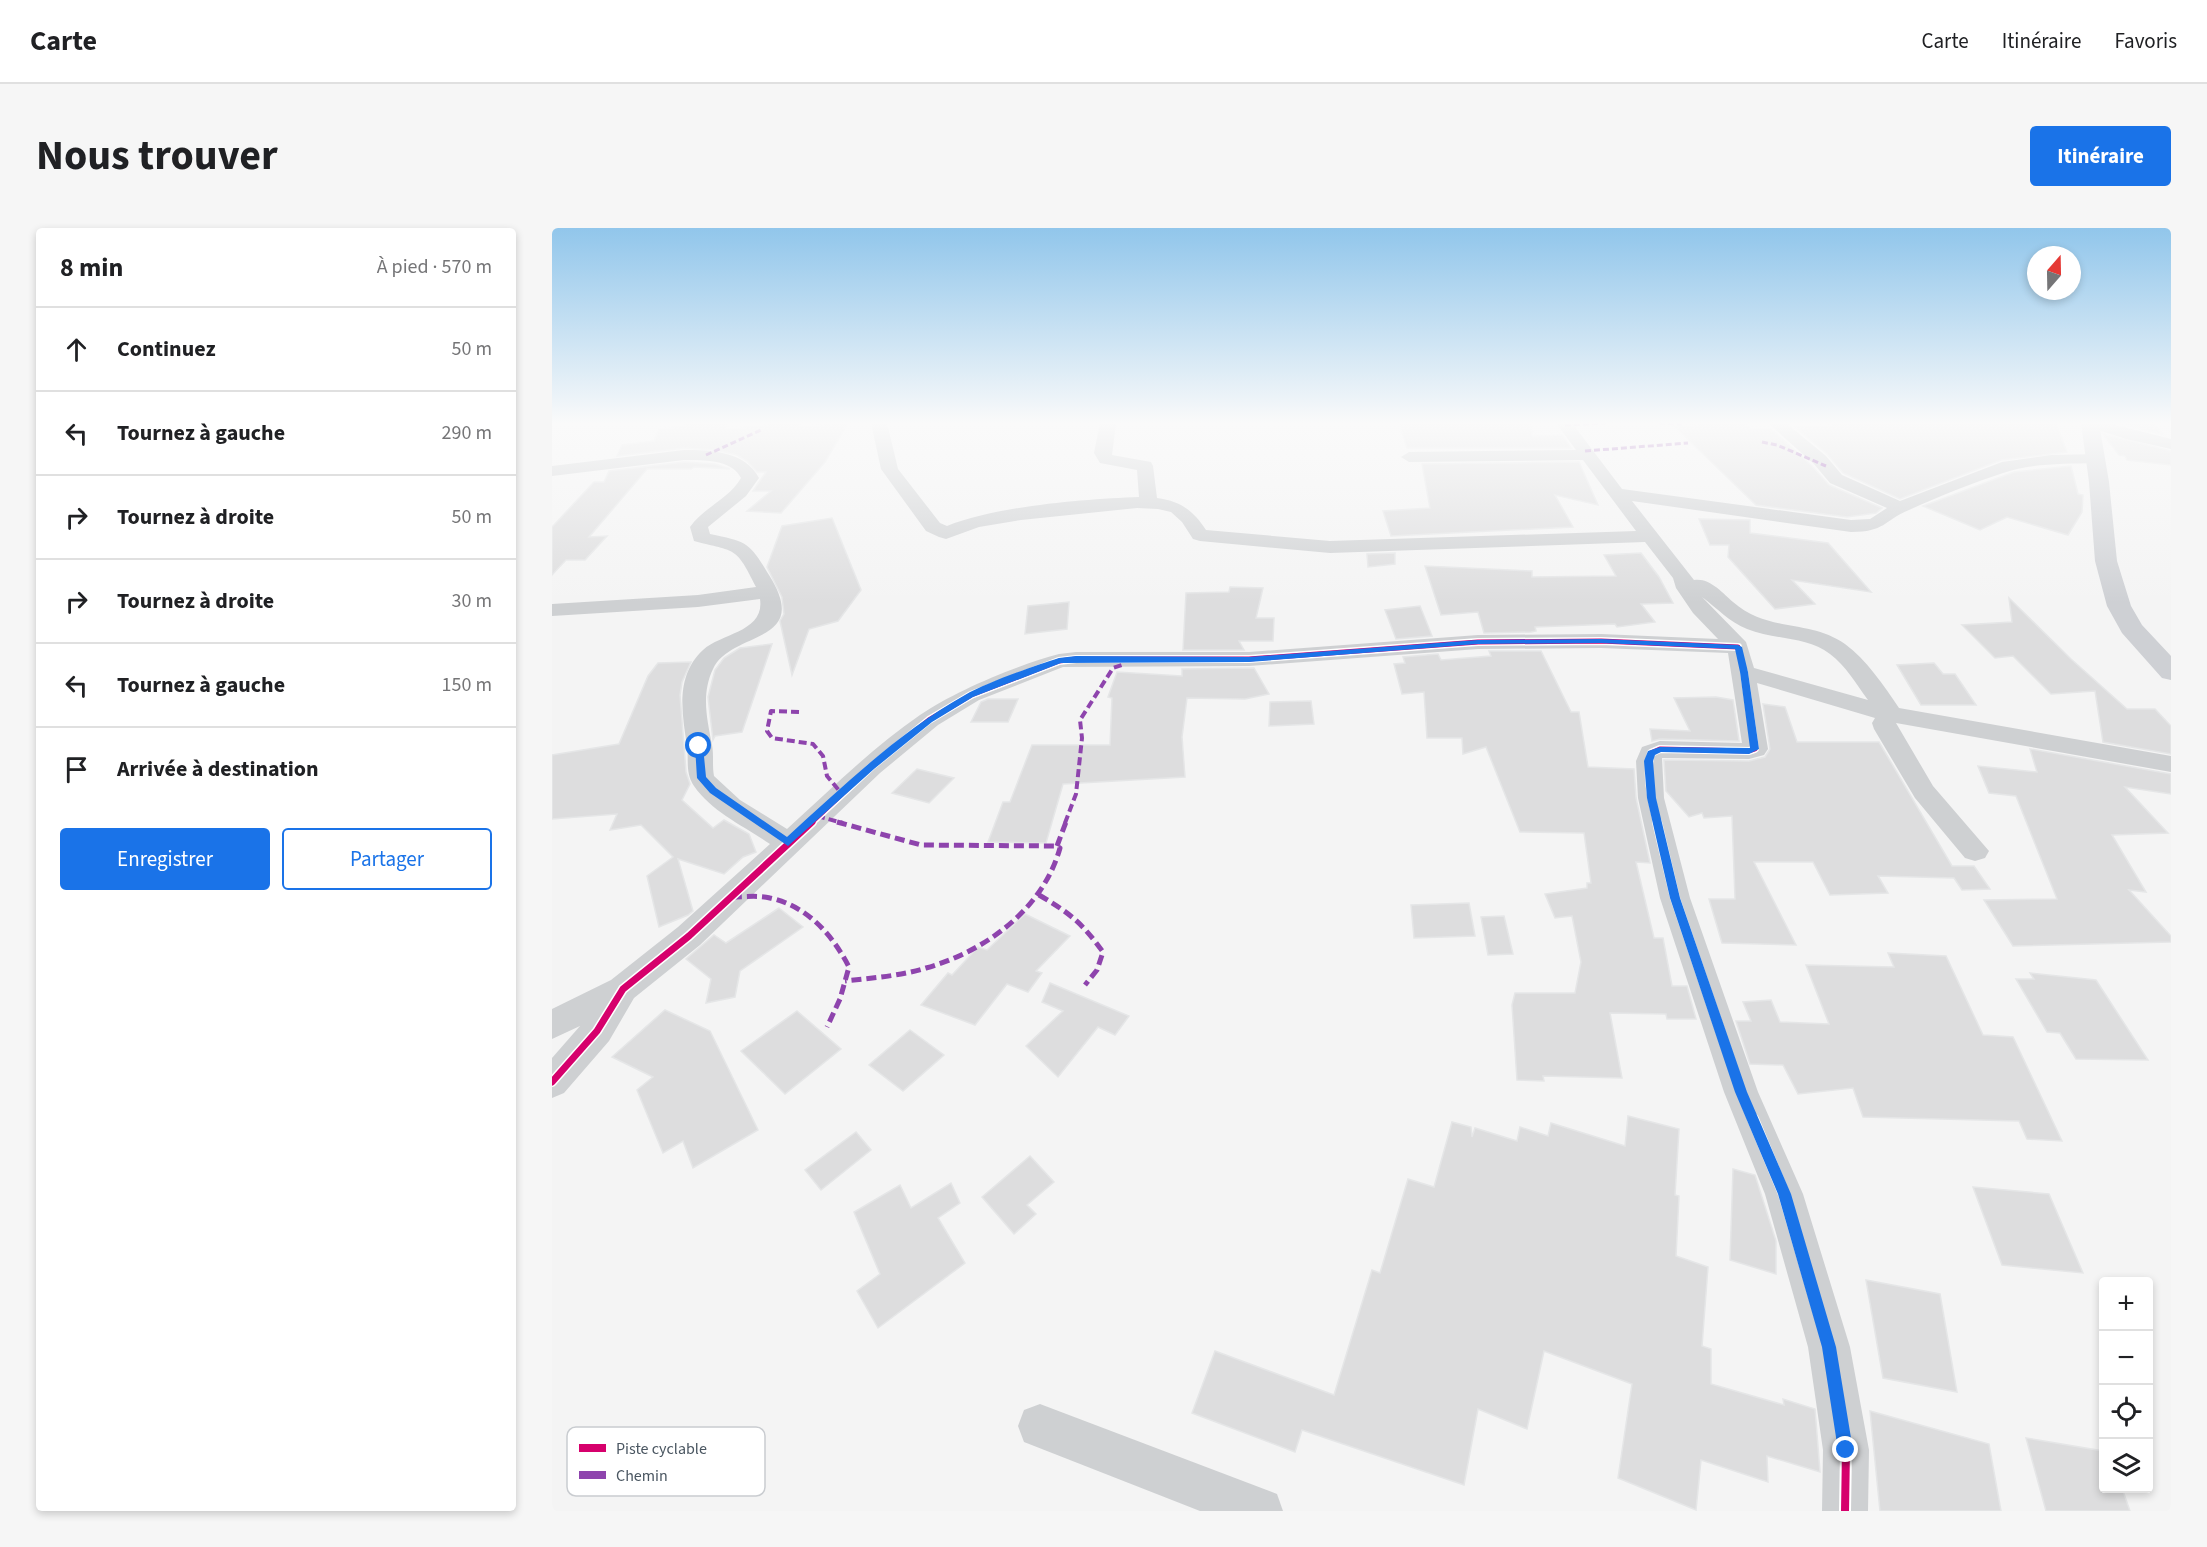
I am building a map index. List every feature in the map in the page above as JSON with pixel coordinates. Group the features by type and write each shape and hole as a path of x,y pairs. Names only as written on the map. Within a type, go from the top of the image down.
{"street":[{"path":"748,483 745,488 705,518 699,527 701,537 740,548 748,554 769,592 771,604 765,623 710,654 698,676 695,688 694,730 699,746 701,778 713,791 738,810 788,843"},
{"path":"900,483 933,527 946,533 978,521 1148,502 1172,506 1191,519 1200,535 1330,547 1650,536"},
{"path":"1146,483 1148,502"},
{"path":"1608,483 1683,577 1704,588 1746,622 1783,633 1823,641 1843,652 1864,674 1890,714"},
{"path":"1845,483 1900,507"},
{"path":"1616,494 1851,526 1866,526 1878,522 1900,507 1962,483"},
{"path":"2099,483 2106,561 2119,606 2131,628 2171,672"},
{"path":"1683,577 1686,588 1700,609 1741,660 1755,749 1749,751 1660,749 1651,753 1649,761 1652,798 1675,898 1741,1092 1784,1194 1829,1347 1846,1450 1845,1511"},
{"path":"552,610 698,601 769,592"},
{"path":"552,1025 623,989 689,936 870,767 929,720 971,695 1059,661 1076,659 1249,659 1478,642 1601,641 1741,660 1890,714 2171,764"},
{"path":"1890,714 1884,723 1886,729 1924,792 1975,851"},
{"path":"552,1082 597,1031 623,989"},
{"path":"1040,1426 1260,1511"}],"building":[{"path":"593,483 635,483 589,537 607,536 585,560 566,560 552,575 552,527"},
{"path":"759,483 807,483 781,513 747,511 771,491 753,491"},
{"path":"1425,483 1588,483 1598,505 1555,495 1573,527 1391,536 1383,511 1430,508"},
{"path":"1733,483 1827,483 1882,508 1876,513 1847,517 1756,505"},
{"path":"1865,483 1942,483 1900,499"},
{"path":"1985,483 2075,483 2078,494 2083,495 2082,512 2068,535 2007,517 1980,530 1923,506"},
{"path":"832,518 861,590 838,621 809,629 792,675 780,621 784,614 782,597 767,567 782,526"},
{"path":"1699,519 1750,520 1750,533 1828,543 1871,592 1792,580 1815,604 1775,609 1728,557 1729,545 1710,545"},
{"path":"1395,553 1395,564 1368,567 1367,554"},
{"path":"1641,553 1659,577 1673,603 1641,604 1655,622 1617,627 1615,624 1535,627 1536,631 1531,632 1484,633 1478,612 1441,615 1425,566 1532,571 1532,577 1616,576 1604,555"},
{"path":"1230,587 1263,588 1256,618 1274,618 1273,641 1239,641 1244,650 1183,650 1186,593 1229,592"},
{"path":"2009,598 2071,659 2127,709 2155,709 2171,726 2171,754 2103,742 2095,691 2051,694 2013,656 1995,658 1962,625 2012,622"},
{"path":"1069,602 1067,629 1025,634 1028,606"},
{"path":"1420,606 1432,636 1396,639 1385,610"},
{"path":"772,644 742,732 715,736 713,740 708,697 715,670 724,658 740,648"},
{"path":"1489,651 1541,651 1571,712 1579,712 1588,767 1634,769 1636,798 1650,863 1636,862 1654,938 1663,938 1672,986 1687,986 1696,1019 1667,1019 1666,1014 1610,1013 1622,1078 1543,1076 1544,1081 1517,1080 1512,1005 1515,993 1575,993 1581,962 1572,916 1555,918 1545,894 1587,888 1587,883 1591,883 1584,833 1520,832 1486,747 1463,754 1462,738 1427,738 1424,692 1402,694 1394,664 1405,663 1403,657 1438,654 1441,660 1491,656"},
{"path":"691,662 682,682 680,695 686,772 690,784 682,800 713,828 724,820 749,834 756,852 743,857 724,874 678,859 693,911 659,927 647,876 673,857 641,825 610,830 617,814 552,819 552,755 619,744 648,676 658,663"},
{"path":"1934,663 1943,674 1955,674 1976,705 1921,705 1897,665"},
{"path":"1254,668 1269,694 1245,699 1187,698 1182,737 1185,777 1063,784 1046,843 988,842 1003,802 1010,802 1032,745 1110,745 1112,698 1108,697 1117,672 1182,676 1182,669"},
{"path":"1716,697 1733,700 1739,741 1660,739 1652,741 1650,729 1690,731 1674,698"},
{"path":"988,699 1018,699 1008,722 971,722 981,702"},
{"path":"1311,701 1314,724 1269,726 1270,702"},
{"path":"1763,704 1785,707 1797,742 1879,742 1952,866 1974,866 1990,889 1962,890 1954,878 1878,876 1888,893 1830,895 1813,862 1754,862 1796,945 1722,943 1709,899 1735,899 1732,816 1704,818 1702,813 1689,817 1666,791 1664,760 1749,761 1765,757 1770,749"},
{"path":"2030,749 2171,774 2171,794 2125,787 2168,833 2112,835 2146,892 2129,890 2171,936 2171,942 2013,946 1984,900 2057,899 2016,796 1989,793 1978,766 2037,772"},
{"path":"917,769 954,778 929,803 892,793"},
{"path":"1469,903 1475,936 1414,938 1411,905"},
{"path":"779,908 803,927 740,971 735,997 706,1003 711,979 686,959 714,935 726,943"},
{"path":"1025,914 1070,936 1036,971 1042,973 1028,992 1007,984 975,1025 921,1005 948,973 952,975 978,947 987,950"},
{"path":"1504,916 1513,954 1488,955 1481,917"},
{"path":"1888,953 1946,956 1983,1035 2013,1037 2062,1141 2027,1139 2019,1121 1863,1117 1853,1088 1798,1094 1783,1065 1750,1064 1736,1021 1751,1021 1743,1002 1771,1000 1780,1022 1829,1024 1806,965 1894,967"},
{"path":"2030,973 2096,980 2148,1060 2076,1059 2060,1033 2047,1032 2016,979 2034,979"},
{"path":"1050,983 1129,1016 1115,1035 1098,1027 1058,1077 1026,1046 1063,1011 1042,1002"},
{"path":"665,1010 710,1031 758,1130 693,1168 683,1141 663,1153 637,1090 653,1077 612,1057"},
{"path":"797,1011 841,1049 785,1094 741,1051"},
{"path":"910,1030 944,1055 903,1091 869,1065"},
{"path":"1628,1116 1679,1129 1675,1195 1679,1196 1676,1256 1708,1267 1702,1346 1711,1349 1711,1384 1784,1405 1783,1399 1815,1409 1820,1472 1767,1456 1768,1482 1701,1460 1696,1510 1618,1478 1632,1384 1544,1351 1527,1429 1478,1409 1464,1485 1302,1430 1295,1452 1192,1413 1215,1351 1334,1395 1372,1270 1380,1273 1408,1179 1434,1187 1452,1122 1471,1127 1472,1137 1475,1128 1517,1141 1520,1127 1548,1136 1551,1123 1625,1146"},
{"path":"856,1132 871,1150 821,1190 805,1170"},
{"path":"1030,1156 1054,1182 1027,1205 1036,1214 1014,1234 982,1197"},
{"path":"1733,1169 1755,1175 1776,1241 1776,1274 1730,1260"},
{"path":"951,1183 960,1203 938,1218 965,1263 878,1328 857,1291 880,1274 854,1212 900,1185 911,1208"},
{"path":"1973,1187 2049,1194 2083,1273 2002,1265"},
{"path":"1866,1280 1940,1294 1957,1392 1883,1378"},
{"path":"1870,1411 1989,1444 2001,1511 1880,1511"},
{"path":"2026,1438 2099,1450 2099,1493 2124,1493 2130,1511 2046,1511"}],"marked path":[{"path":"1057,846 1076,794 1082,738 1080,720 1113,668 1125,664"},
{"path":"799,712 771,711 767,731 772,738 813,744 823,756 827,776 842,794"},
{"path":"817,816 921,845 1057,846 1060,848 1055,867 1033,901 1019,916 985,942 950,960 925,969 845,981"},
{"path":"1039,895 1069,913 1084,926 1103,952 1097,970 1085,985"},
{"path":"732,897 768,897 795,906 812,917 839,948 849,967 840,999 827,1027"}],"cycle path":[{"path":"552,1082 597,1031 623,989 689,936 871,767 929,720 971,695 1059,661 1076,659 1249,659 1478,642 1601,641 1738,647"},
{"path":"1744,672 1755,749 1749,751 1660,749 1651,753 1649,761 1651,798 1675,898 1741,1092 1784,1194 1829,1347 1846,1450 1845,1511"}],"route":[{"path":"699,746 701,778 713,791 738,810 788,843 870,767 929,720 971,695 1059,661 1076,659 1249,659 1478,642 1601,641 1738,647 1744,672 1755,749 1749,751 1660,749 1651,753 1649,761 1652,798 1675,898 1741,1092 1784,1194 1829,1347 1846,1450"}]}
